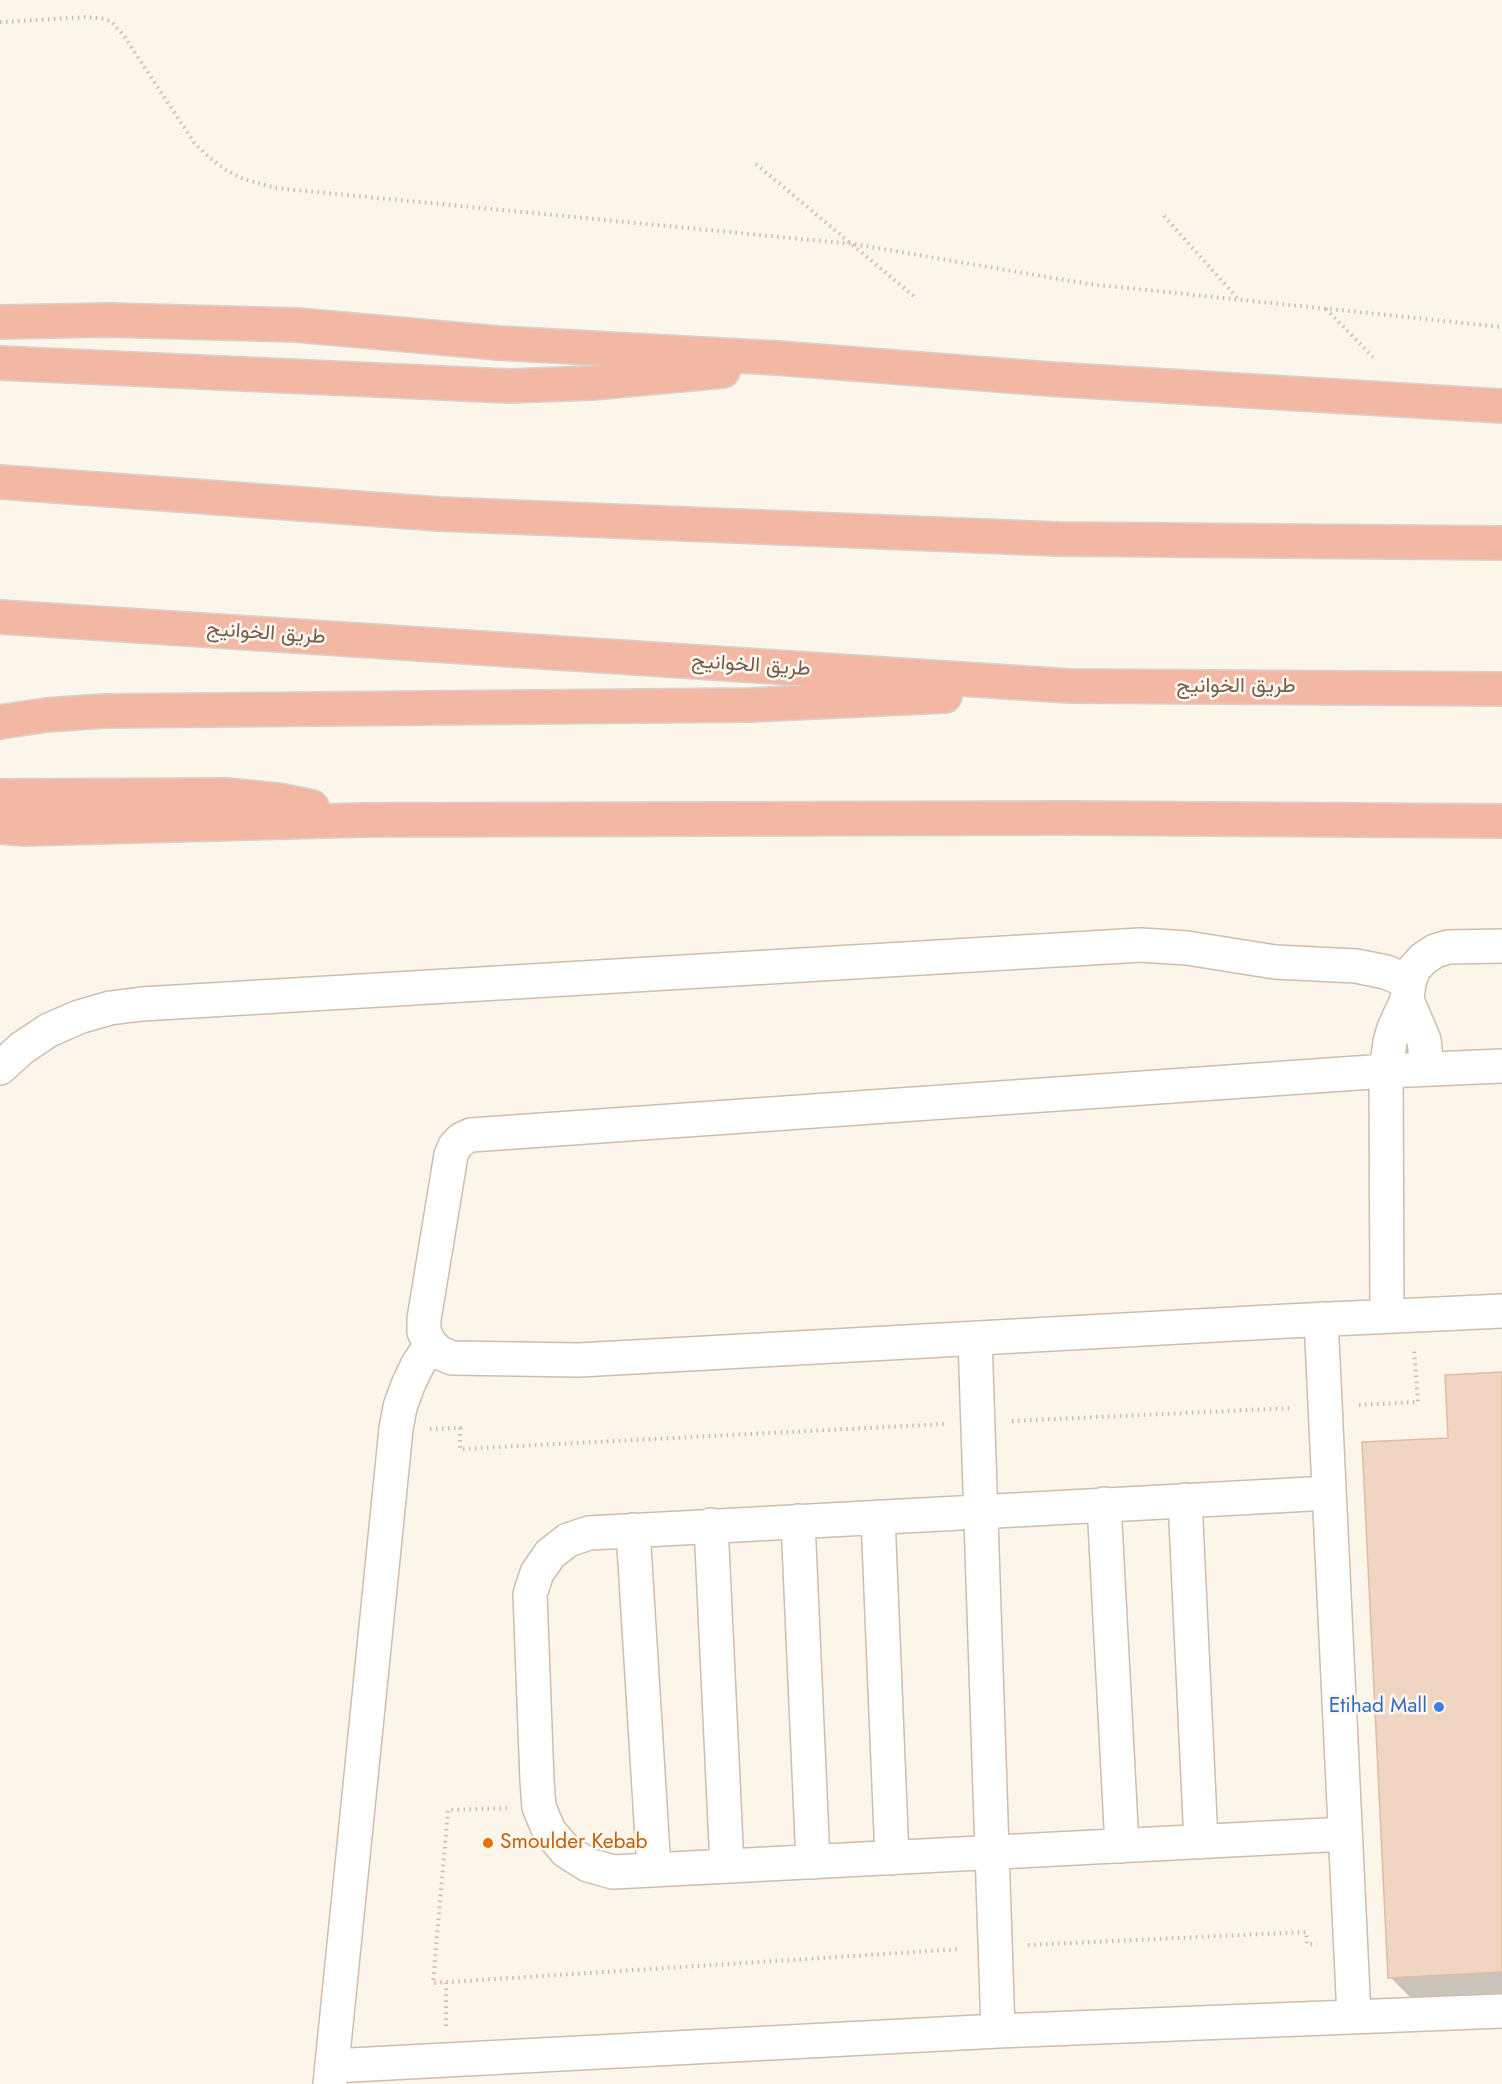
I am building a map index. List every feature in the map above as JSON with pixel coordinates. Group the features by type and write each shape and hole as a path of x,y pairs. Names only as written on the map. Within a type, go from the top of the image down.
{"highway":[{"path":"0,299 108,320"},
{"path":"0,322 108,320 297,325 498,343 777,358 1050,379 1502,406"},
{"path":"0,363 509,386 592,383 719,372 777,358"},
{"path":"0,482 486,516 1057,539 1502,543"},
{"name":"طريق الخوانيج","path":"0,617 1070,686 1502,689"},
{"path":"0,722 46,715 104,711 750,705 880,700 1070,686"},
{"path":"0,796 225,795 309,806 362,820"},
{"path":"0,827 24,829 362,820 1068,818 1502,821"}],"lane":[{"path":"0,1068 22,1048 49,1030 79,1017 110,1008 142,1004 1141,945 1187,948 1284,963 1356,966 1386,972 1408,991 1424,1040 1427,1070"},
{"path":"1399,1316 1386,1071 1392,1035 1414,969 1423,958 1448,947 1502,946"},
{"path":"1502,1066 1386,1071 471,1135 462,1139 455,1146 451,1155 424,1319 424,1332 431,1345 440,1353 452,1358 579,1360 1502,1311"},
{"path":"1321,1319 1354,2016"},
{"path":"975,1338 998,2031"},
{"path":"431,1345 408,1385 400,1407 396,1429 331,2075 445,2060 998,2031 1502,2011"},
{"path":"1329,1492 711,1525 589,1533 568,1540 550,1554 537,1573 530,1594 539,1807 549,1831 566,1851 588,1865 613,1872 1346,1834"},
{"path":"1185,1500 1202,1842"},
{"path":"1104,1504 1122,1846"},
{"path":"878,1516 892,1858"},
{"path":"798,1521 813,1862"},
{"path":"711,1525 727,1866"},
{"path":"633,1530 654,1870"}],"path":[{"path":"0,22 87,17 111,22 124,36 195,144 226,170 257,184 286,189 853,244 1089,284 1502,327"},
{"path":"756,164 916,298"},
{"path":"1164,216 1239,300"},
{"path":"1326,309 1373,357"},
{"path":"396,1429 460,1428 460,1449 1419,1402 1399,1316"},
{"path":"539,1807 448,1810 433,1983 995,1947 1306,1932 1306,1944 1351,1942"},
{"path":"445,2060 446,1983"}],"building":[{"name":"Etihad Mall","path":"1502,1372 1502,1972 1388,1978 1362,1442 1448,1438 1445,1375"}],"place":[{"name":"Etihad Mall","path":"1439,1707"},
{"name":"Smoulder Kebab","path":"488,1843"}]}
